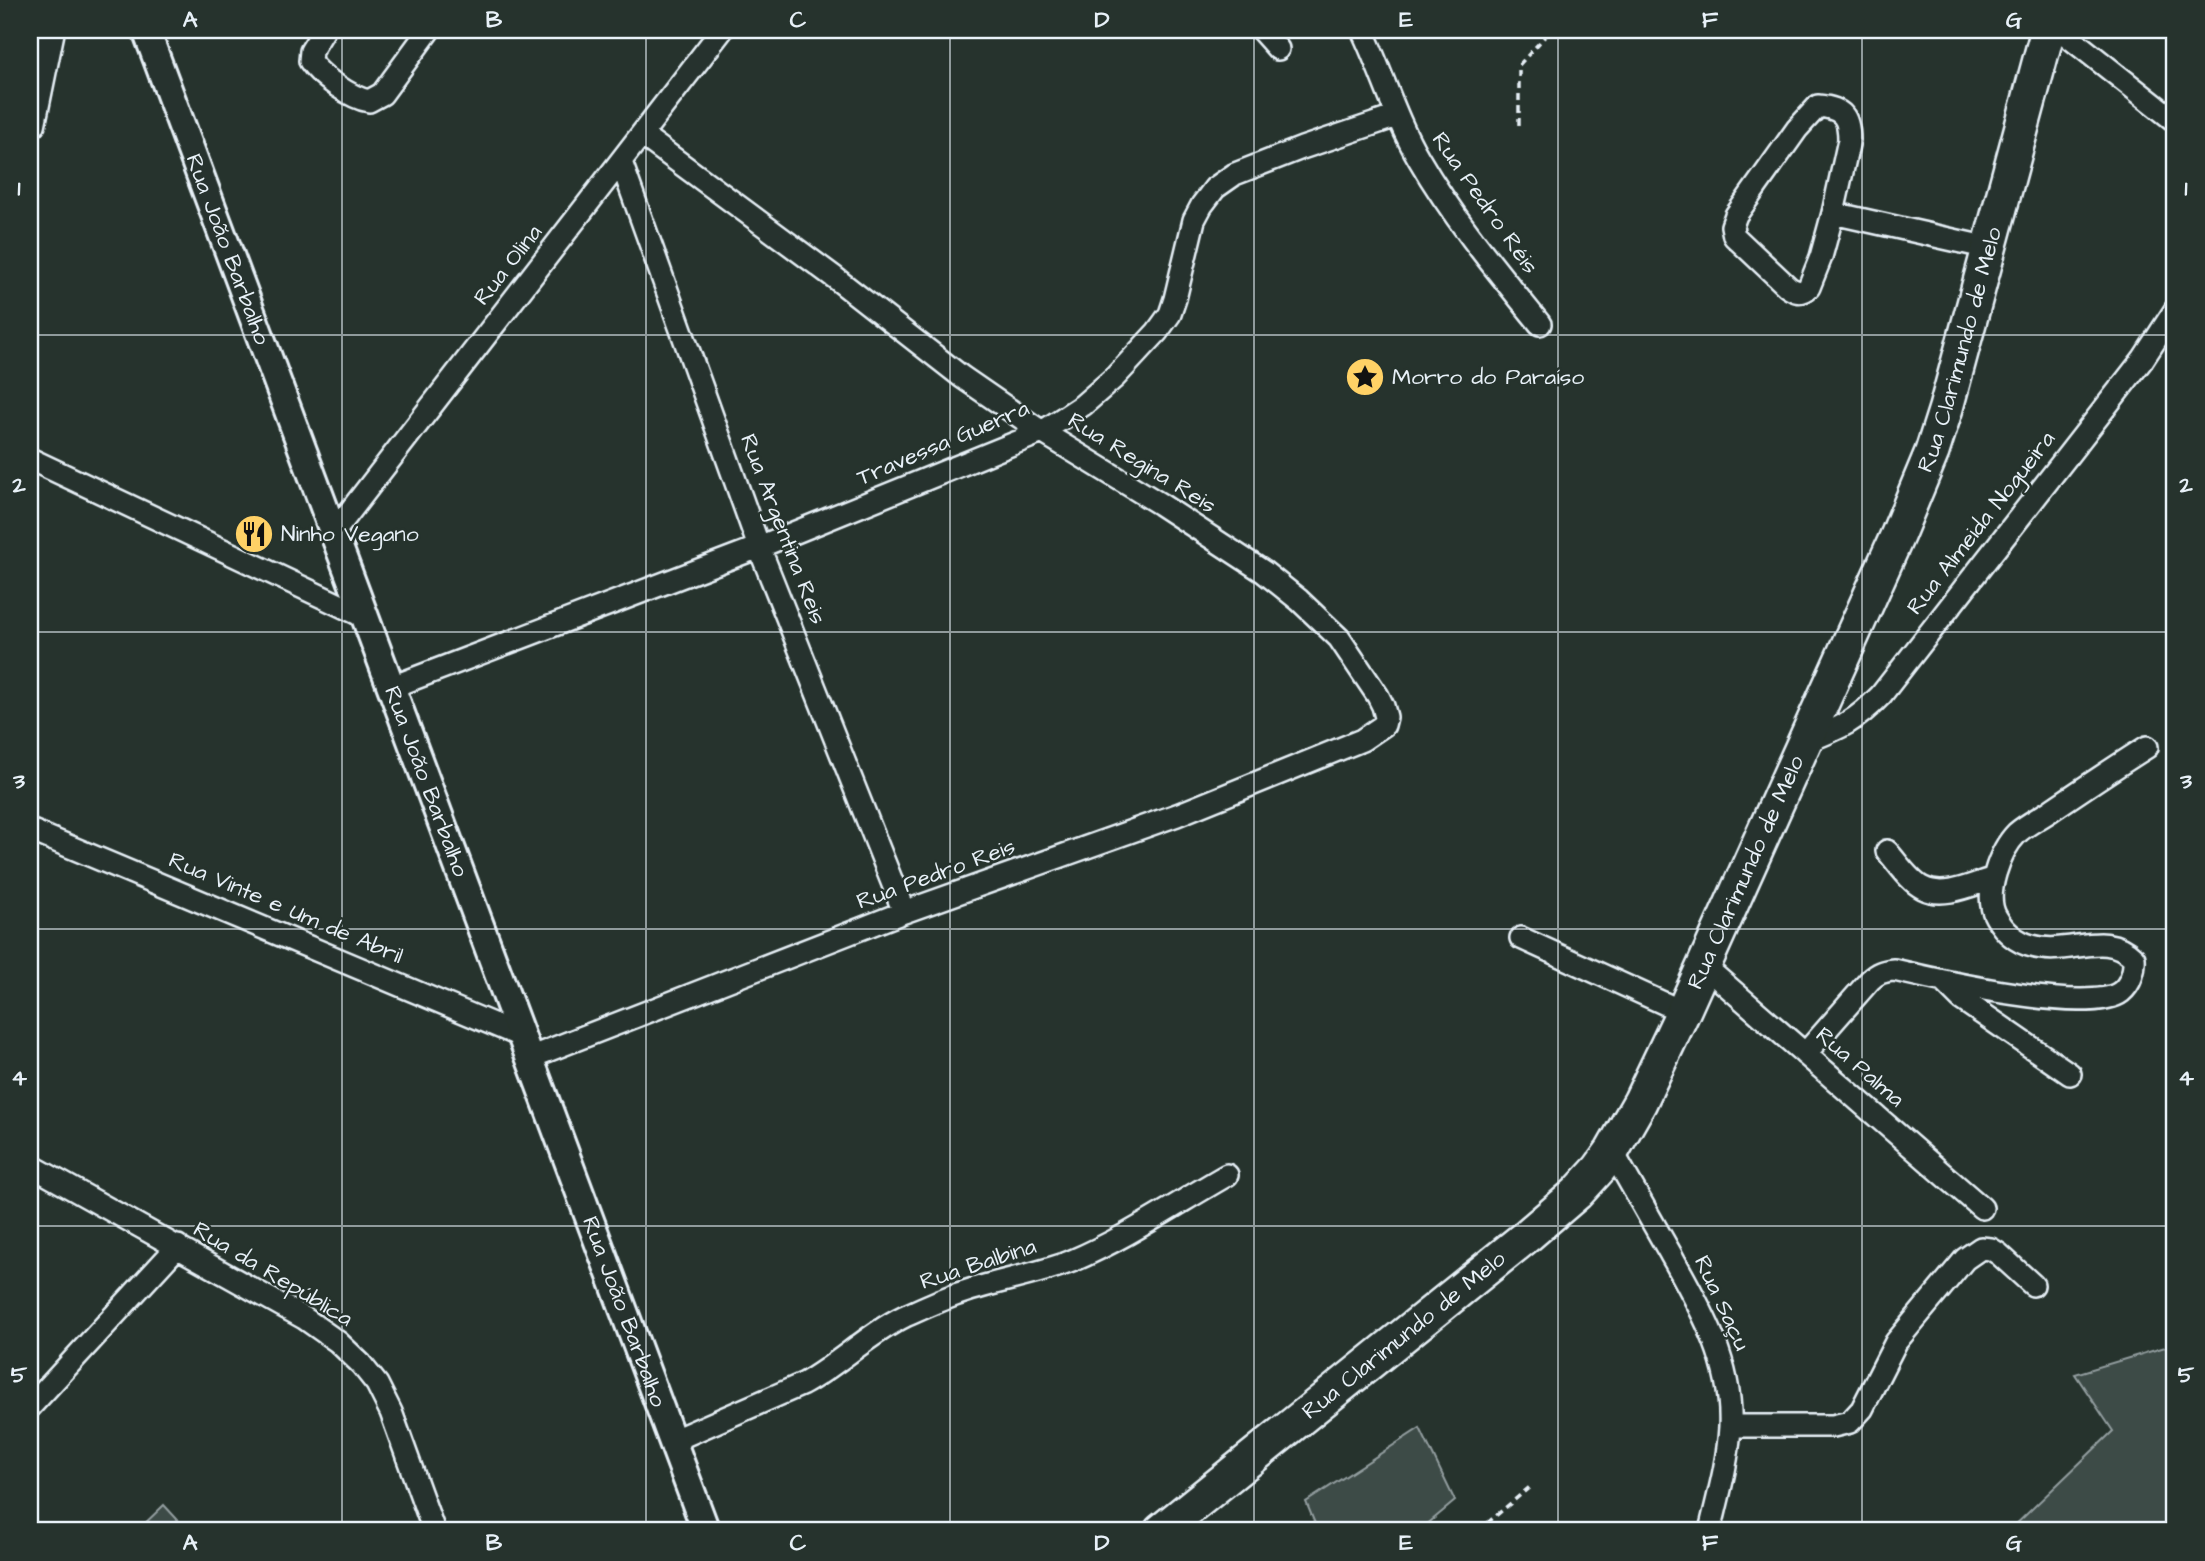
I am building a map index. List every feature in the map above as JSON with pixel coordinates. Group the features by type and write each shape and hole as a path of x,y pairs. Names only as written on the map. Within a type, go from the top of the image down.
{"main road":[{"path":"30,123 50,30"},
{"path":"44,59 65,30"},
{"name":"Rua Clarimundo de Melo","path":"1161,1531 1528,1235 1577,1193 1612,1152 1640,1102 1683,1012 1893,547 1932,452 1958,366 2048,30"}],"street":[{"name":"Rua João Barbalho","path":"146,30 706,1531"},
{"path":"324,30 311,51 310,61 351,95 369,101 382,94 429,30"},
{"name":"Rua Olina","path":"334,532 722,30"},
{"path":"1261,30 1278,49"},
{"name":"Rua Pedro Réis","path":"1363,30 1397,116 1418,157 1490,262 1540,324"},
{"path":"2060,30 2175,121"},
{"path":"1818,106 1837,111 1848,121 1848,149 1833,213 1813,280 1809,288 1801,292 1788,287 1732,232 1736,215 1797,129 1818,106"},
{"name":"Travessa Guerra","path":"392,687 759,547 1042,432 1091,398 1115,377 1170,314 1194,220 1215,188 1235,174 1397,116"},
{"name":"Rua Regina Reis","path":"642,135 834,277 962,377 1042,432 1264,572 1319,617 1339,638 1378,696 1386,716 1384,725 1362,740"},
{"name":"Rua Argentina Reis","path":"621,162 759,547 904,912"},
{"path":"1833,213 1989,248"},
{"name":"Rua Almeida Nogueira","path":"1805,742 1844,727 1881,695 2143,359 2175,310"},
{"path":"30,459 365,617"},
{"name":"Rua Pedro Reis","path":"525,1047 1177,815 1362,740"},
{"path":"1805,1054 1877,973 1894,970 2024,996 2089,999 2109,997 2121,992 2135,968 2134,958 2118,945 2106,943 2051,950 2015,939 2002,926 1992,909 1994,878 2002,857 2017,834 2147,747"},
{"name":"Rua Vinte e Um de Abril","path":"30,830 525,1047"},
{"path":"1887,851 1922,888 1933,891 1951,891 1994,878"},
{"path":"1521,938 1683,1012"},
{"name":"Rua Palma","path":"1703,965 1982,1208"},
{"path":"1943,981 1961,999 2070,1074"},
{"name":"Rua Saçu","path":"1612,1152 1716,1340 1729,1397 1730,1426 1726,1462 1710,1531"},
{"name":"Rua da República","path":"30,1165 304,1318 338,1342 377,1384 391,1412 434,1531"},
{"name":"Rua Balbina","path":"672,1441 803,1384 822,1373 851,1349 903,1317 955,1295 1074,1260 1227,1175"},
{"path":"30,1407 178,1246"},
{"path":"1730,1426 1833,1426 1850,1422 1862,1409 1896,1342 1965,1259 1981,1248 1991,1249 1999,1254 2033,1286"}],"path":[{"path":"1518,125 1519,65 1550,30"},
{"path":"1478,1531 1531,1486"}],"shaded area":[{"path":"2175,1344 2175,1531 2009,1531 2113,1431 2075,1374"},
{"path":"1420,1428 1455,1501 1419,1531 1318,1531 1306,1502"},
{"path":"164,1505 188,1531 137,1531"}],"place":[{"name":"Morro do Paraíso","path":"1365,377"},
{"name":"Ninho Vegano","path":"254,534"}]}
